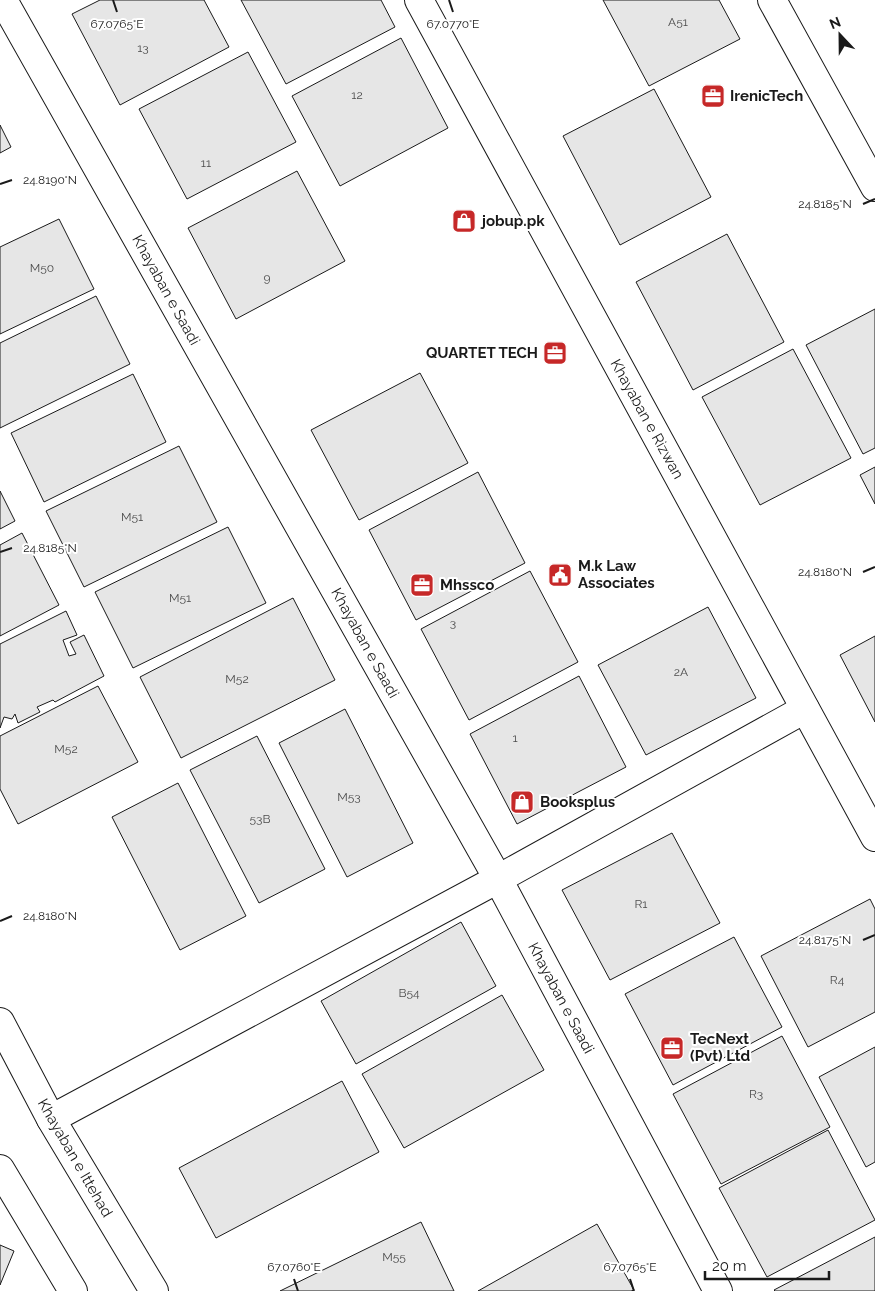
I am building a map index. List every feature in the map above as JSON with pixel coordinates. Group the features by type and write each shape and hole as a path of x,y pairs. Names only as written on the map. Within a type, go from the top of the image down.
{"street":[{"name":"Khayaban e Saadi","path":"3,0 498,879 718,1291"},
{"name":"Khayaban e Rizwan","path":"419,0 875,838"},
{"path":"772,0 875,188"},
{"path":"51,1119 498,879 805,709"},
{"name":"Khayaban e Ittehad","path":"0,1022 51,1119 154,1291"},
{"path":"0,1168 73,1291"}],"building":[{"path":"100,0 204,0 229,47 120,105 72,14"},
{"path":"241,0 381,0 395,27 286,84"},
{"path":"603,0 719,0 740,39 649,86"},
{"path":"401,38 448,128 340,186 292,96"},
{"path":"248,52 296,142 187,199 139,109"},
{"path":"654,89 711,197 620,245 563,136"},
{"path":"0,125 11,147 0,153"},
{"path":"297,171 345,261 236,319 188,228"},
{"path":"59,219 94,289 0,334 0,247"},
{"path":"727,234 784,342 693,390 636,282"},
{"path":"96,296 130,364 0,428 0,343"},
{"path":"875,309 875,448 863,454 806,345"},
{"path":"793,349 851,458 760,505 702,397"},
{"path":"420,373 468,463 359,520 311,430"},
{"path":"133,374 166,442 44,502 11,433"},
{"path":"179,446 217,522 84,587 46,511"},
{"path":"875,467 875,504 860,475"},
{"path":"478,472 525,563 416,620 369,530"},
{"path":"0,491 15,521 0,529"},
{"path":"228,527 266,603 133,668 95,592"},
{"path":"22,533 59,605 0,636 0,545"},
{"path":"530,571 578,662 469,720 421,629"},
{"path":"293,598 335,680 181,758 140,677"},
{"path":"708,607 756,698 646,755 598,665"},
{"path":"66,611 77,635 63,640 69,656 76,654 70,642 84,635 104,676 55,702 53,700 37,707 40,712 18,723 15,714 12,719 4,717 0,728 0,644"},
{"path":"875,636 875,722 840,655"},
{"path":"579,676 626,767 517,824 470,734"},
{"path":"98,686 138,762 18,824 0,789 0,736"},
{"path":"345,709 413,843 347,877 279,743"},
{"path":"257,736 325,869 259,903 190,770"},
{"path":"178,783 246,916 180,950 112,817"},
{"path":"672,833 720,923 610,980 562,890"},
{"path":"870,899 875,909 875,1012 808,1047 761,956"},
{"path":"461,922 496,986 356,1064 321,1001"},
{"path":"734,937 782,1027 673,1085 625,994"},
{"path":"502,995 544,1070 404,1148 362,1074"},
{"path":"782,1036 830,1127 721,1184 673,1094"},
{"path":"875,1047 875,1162 866,1167 819,1077"},
{"path":"342,1081 379,1152 216,1238 179,1168"},
{"path":"828,1130 875,1220 767,1277 719,1188"},
{"path":"421,1222 454,1291 280,1291"},
{"path":"597,1224 634,1290 478,1291"},
{"path":"875,1237 875,1291 774,1290"},
{"path":"0,1245 14,1251 0,1285"}],"place":[{"name":"IrenicTech","path":"713,96"},
{"name":"jobup.pk","path":"464,221"},
{"name":"QUARTET TECH","path":"555,353"},
{"name":"M.k Law Associates","path":"560,575"},
{"name":"Mhssco","path":"422,585"},
{"name":"Booksplus","path":"522,802"},
{"name":"TecNext (Pvt) Ltd","path":"672,1048"}]}
